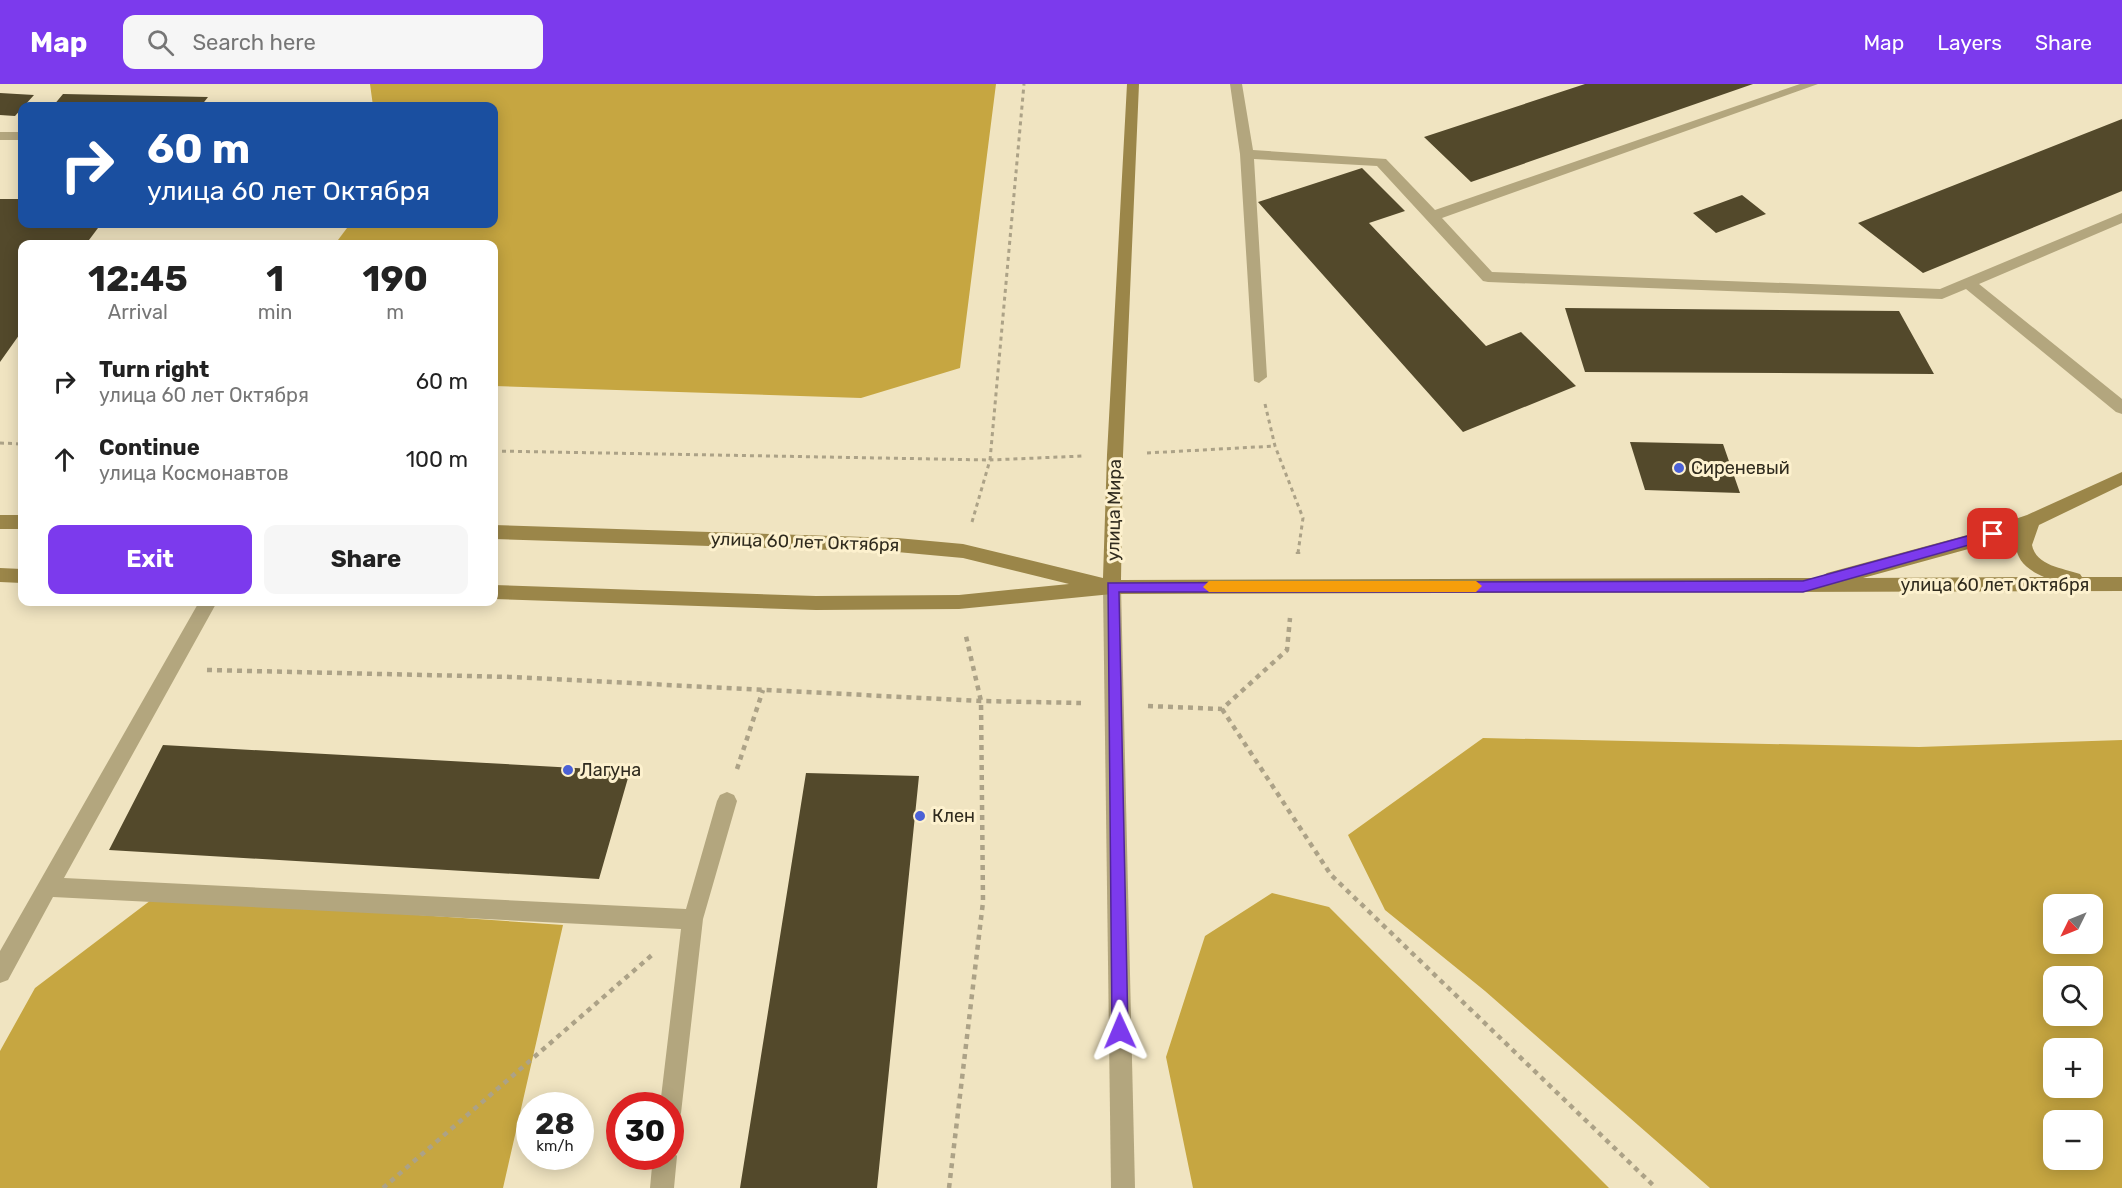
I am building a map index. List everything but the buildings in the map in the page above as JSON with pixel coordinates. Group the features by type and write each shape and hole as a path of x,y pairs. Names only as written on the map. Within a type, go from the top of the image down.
{"main road":[{"name":"улица Мира","path":"1112,587 1115,455 1133,84"},
{"path":"1803,586 1972,541 2033,520 2122,478"},
{"path":"2033,520 2025,534 2022,544 2023,552 2033,562 2049,572 2096,585"},
{"path":"0,522 18,522"},
{"name":"улица 60 лет Октября","path":"498,532 897,545 963,551 1112,587"},
{"path":"0,575 18,576"},
{"name":"улица 60 лет Октября","path":"498,592 816,603 959,602 1112,587 2122,584"}],"street":[{"path":"1236,84 1247,154 1259,377"},
{"path":"1433,216 1812,84"},
{"path":"0,136 18,136"},
{"path":"1247,154 1381,162 1488,277 1942,294 2122,218"},
{"path":"1968,283 2122,408"},
{"name":"улица Мира","path":"1112,587 1123,1188"},
{"path":"0,972 206,606"},
{"path":"672,1092 693,919 727,801"},
{"path":"48,887 693,919"},
{"path":"662,1188 664,1170"}],"path":[{"path":"963,551 990,459 1023,84"},
{"path":"170,670 513,677 981,701 1114,704 1222,710 1287,650 1303,518 1275,446 1259,377"},
{"path":"0,443 18,444"},
{"path":"498,451 990,459 1275,446"},
{"path":"949,1188 983,902 981,701 959,602"},
{"path":"727,801 763,690"},
{"path":"1222,710 1331,875 1656,1188"},
{"path":"383,1188 693,919"}],"shaded area":[{"path":"370,84 996,84 960,368 861,398 498,386 498,240 338,240 347,228 498,228 498,102 372,102"},
{"path":"1483,738 1919,747 2122,740 2122,1188 1710,1188 1485,991 1385,910 1348,835"},
{"path":"1272,893 1329,907 1609,1188 1193,1188 1166,1057 1205,936"},
{"path":"155,897 563,925 525,1092 516,1092 516,1131 503,1188 0,1188 0,1051 35,988"}],"slow traffic":[{"path":"1209,587 1476,586"}],"place":[{"name":"Сиреневый","path":"1679,468"},
{"name":"Лагуна","path":"568,770"},
{"name":"Клен","path":"920,816"}],"route":[{"path":"1120,1031 1112,587 1803,586 1993,534"}]}
